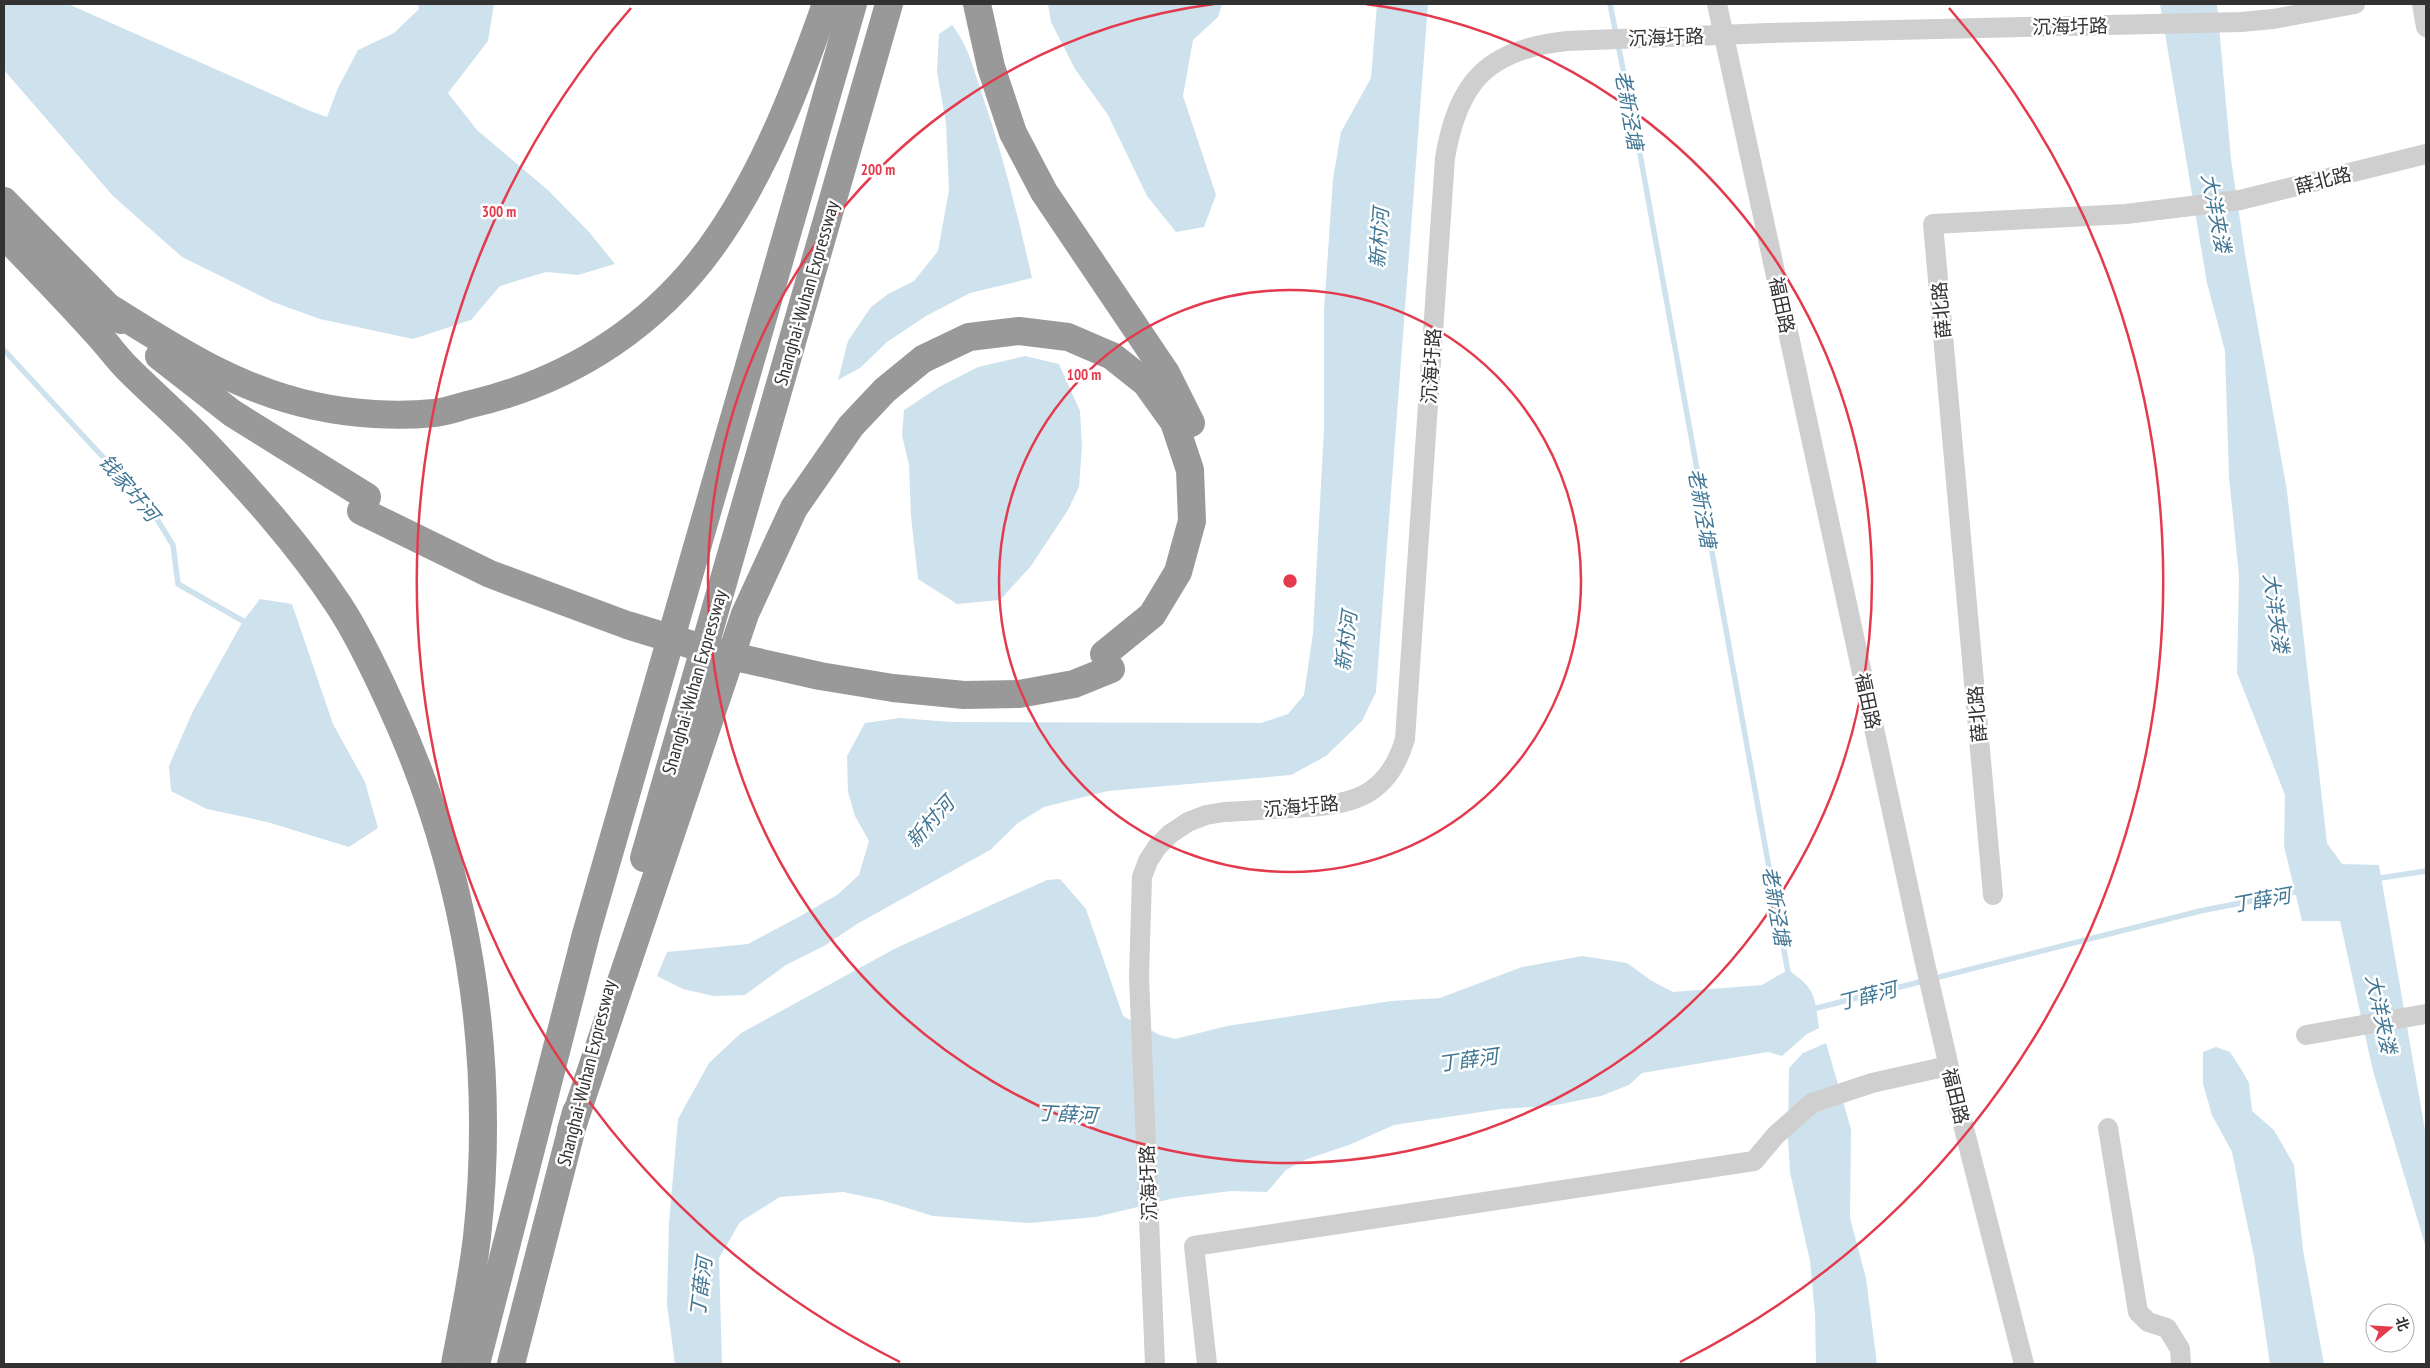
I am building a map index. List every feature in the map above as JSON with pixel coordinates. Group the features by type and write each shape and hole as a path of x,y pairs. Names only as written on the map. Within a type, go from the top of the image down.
{"highway":[{"path":"110,308 205,367 259,389 315,406 374,414 435,413 492,400 546,382 598,355 644,320 685,280 720,235 749,187 773,138 795,87 826,4"},
{"name":"Shanghai-Wuhan Expressway","path":"476,1364 571,988 853,4"},
{"name":"Shanghai-Wuhan Expressway","path":"511,1364 619,943 889,4"},
{"path":"95,330 135,356 226,426 364,504 494,560 631,611 726,639 823,661 965,680 1019,680 1108,662 1124,662 1166,626 1195,576 1208,520 1206,466 1188,414 1166,373 1044,192 1013,133 991,67 977,4"},
{"path":"4,201 146,345 232,414 364,504"},
{"path":"4,235 95,330 125,366 195,433 245,486 292,542 338,604 376,671 407,739 434,810 460,905 469,951 478,1022 482,1095 477,1236 455,1364"},
{"path":"571,1130 745,614 794,508 851,426 885,390 923,360 970,338 1019,331 1068,337 1112,356 1140,378 1146,383 1174,422 1190,470 1192,521 1178,572 1152,615 1108,662"}],"street":[{"name":"福田路","path":"1717,4 1948,1066 2024,1364"},
{"name":"沉海圩路","path":"1155,1364 1140,976 1142,877 1148,861 1157,847 1170,834 1188,822 1206,815 1344,804 1376,788 1400,756 1405,738 1444,168 1450,130 1456,111 1465,94 1479,76 1496,62 1516,50 1543,44 1724,35 2224,23 2272,19 2355,4"},
{"path":"2422,4 2426,27"},
{"name":"薛北路","path":"1993,895 1933,224 2126,214 2240,200 2426,154"},
{"path":"2306,1035 2422,1015"},
{"path":"1207,1364 1194,1246 1754,1161 1776,1135 1812,1103 1872,1083 1948,1066"},
{"path":"2108,1128 2138,1312 2148,1322 2167,1328 2180,1349 2181,1364"}],"water":[{"path":"4,4 68,4 327,117 338,88 358,50 394,33 419,9 418,4 494,4 488,41 448,93 477,130 549,191 589,232 615,264 578,275 546,272 500,286 471,320 413,339 320,319 273,302 182,257 113,196 4,70"},
{"path":"1048,4 1222,4 1218,17 1193,40 1183,96 1216,195 1204,227 1176,232 1147,196 1108,115 1075,69 1051,22"},
{"name":"新村河","path":"1377,4 1428,4 1376,692 1362,721 1326,756 1291,775 1108,791 1044,807 1018,823 990,850 857,924 824,946 786,965 745,995 713,996 683,989 657,976 667,952 748,944 837,895 859,875 869,841 855,816 848,792 847,756 865,723 900,718 951,722 1261,723 1288,714 1304,695 1313,633 1324,429 1324,310 1333,179 1341,132 1371,78"},
{"name":"大洋夹溇","path":"2160,4 2217,4 2231,159 2246,260 2287,491 2327,843 2342,864 2379,865 2426,1136 2426,1248 2373,1071 2340,921 2302,921 2284,846 2285,795 2237,673 2239,576 2229,477 2225,351 2207,283"},
{"path":"952,25 967,50 990,117 1010,186 1032,278 970,293 926,316 887,342 860,368 838,380 848,341 871,307 888,294 914,281 938,251 949,190 946,123 937,72 939,34"},
{"path":"1025,356 1059,364 1080,411 1082,447 1079,487 1068,510 1031,566 1000,600 957,604 918,579 911,516 909,465 902,435 904,410 939,387 978,367"},
{"path":"260,599 292,604 333,724 365,782 378,828 349,847 267,822 207,809 171,791 169,766 193,711 243,621"},
{"path":"1060,879 1086,909 1123,1016 1160,1035 1175,1039 1227,1026 1391,1001 1440,998 1522,967 1582,956 1627,963 1652,981 1673,992 1762,985 1788,970 1809,988 1815,1001 1819,1028 1807,1034 1782,1056 1768,1052 1642,1073 1629,1085 1601,1096 1551,1106 1501,1109 1394,1125 1349,1145 1307,1159 1286,1170 1267,1192 1231,1191 1175,1198 1096,1217 1029,1223 933,1216 881,1200 843,1192 780,1197 740,1222 719,1258 722,1364 675,1364 667,1304 669,1223 678,1119 709,1063 741,1033 896,948 1047,880"},
{"path":"1826,1043 1851,1129 1850,1218 1866,1278 1877,1364 1816,1364 1815,1314 1810,1261 1790,1172 1788,1138 1789,1068 1803,1053"},
{"path":"2216,1047 2230,1052 2249,1083 2252,1111 2274,1130 2294,1165 2303,1250 2324,1364 2270,1364 2254,1256 2232,1152 2212,1115 2203,1084 2203,1052"}],"waterway":[{"name":"老新泾塘","path":"1610,4 1640,154 1789,978"},
{"name":"钱家圩河","path":"4,350 150,508 173,545 178,584 243,621"},
{"name":"丁薛河","path":"2374,879 2426,871"},
{"name":"丁薛河","path":"1809,1010 2200,911 2301,891"}]}
